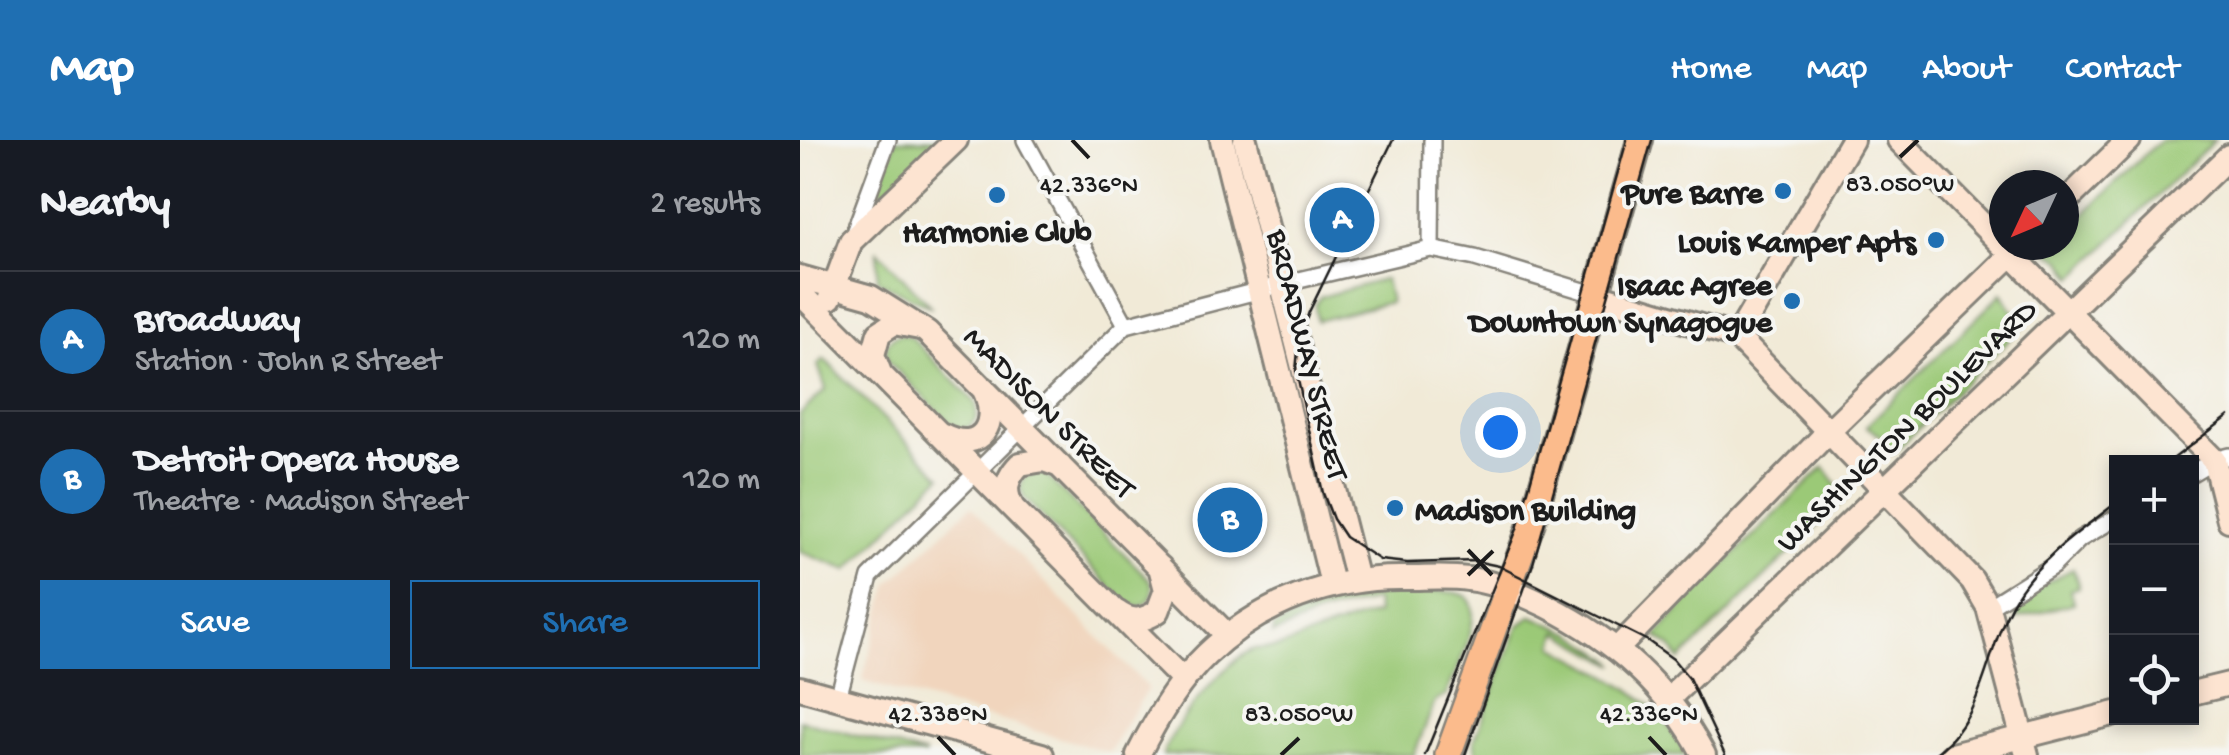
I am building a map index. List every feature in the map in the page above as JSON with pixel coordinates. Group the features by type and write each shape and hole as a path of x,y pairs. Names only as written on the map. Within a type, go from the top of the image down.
{"main road":[{"path":"1448,755 1510,590 1640,140"}],"street":[{"path":"824,316 888,140"},
{"path":"851,241 956,140"},
{"path":"1025,140 1126,325"},
{"name":"BROADWAY STREET","path":"1222,140 1332,584"},
{"name":"BROADWAY STREET","path":"1245,140 1357,580"},
{"path":"1431,250 1432,140"},
{"path":"1737,337 1852,140"},
{"path":"1898,140 1989,225"},
{"path":"2079,189 2130,140"},
{"name":"WASHINGTON BOULEVARD","path":"1669,698 2229,156"},
{"path":"838,698 870,577 1126,325 1431,250 1475,258 1737,337 1972,580 1988,607 2024,746"},
{"name":"WASHINGTON BOULEVARD","path":"1617,649 1828,432 2006,260"},
{"path":"2024,260 2068,312 2221,458 2229,520"},
{"name":"MADISON STREET","path":"800,277 835,284 880,302 927,332 1228,636"},
{"path":"800,292 1184,680"},
{"path":"880,373 874,345 886,327 908,323 927,332"},
{"path":"936,430 961,442 984,433 991,413 981,384"},
{"path":"1014,508 1007,484 1020,464 1044,460 1063,468"},
{"path":"1988,607 2052,566 2080,539 2109,522"},
{"path":"1114,610 1124,617 1141,620 1158,610 1166,590 1160,567"},
{"path":"1138,755 1184,680 1228,636 1288,600 1332,584 1383,577 1468,579 1510,590 1585,626 1640,666 1669,698 1704,755"},
{"path":"2199,691 2229,684"},
{"path":"800,688 1042,755"},
{"path":"1952,755 2024,746 2109,715"}],"shaded area":[{"path":"971,506 1148,688 1109,752 862,681 889,584"}],"green space":[{"path":"895,140 943,140 884,193 879,187"},
{"path":"2160,140 2215,140 2074,277 2062,260 2079,260 2079,218"},
{"path":"878,251 932,308 877,280"},
{"path":"1385,279 1390,302 1317,321 1315,305 1320,297"},
{"path":"2002,293 2012,310 2028,321 1893,453 1882,437 1866,426"},
{"path":"903,334 911,337 976,403 977,419 972,425 952,426 889,362 888,344"},
{"path":"824,359 941,476 848,570 800,552 800,414 826,389 818,365"},
{"path":"1824,467 1838,487 1850,494 1680,660 1656,636"},
{"path":"1042,471 1151,581 1153,593 1147,603 1139,607 1127,604 1024,498 1020,488 1024,476"},
{"path":"2073,569 2079,587 2070,590 2074,603 2018,618 2013,599"},
{"path":"1436,591 1467,597 1473,617 1455,674 1446,695 1435,702 1414,755 1163,755 1200,696 1241,656 1377,614 1376,600 1318,614 1273,634 1274,627 1334,602"},
{"path":"1532,616 1574,634 1612,660 1616,665 1558,632 1554,646 1646,702 1674,734 1686,755 1477,755 1474,741 1518,626"},
{"path":"800,720 926,755 800,755"}],"tram line":[{"path":"1393,140 1299,340 1296,371 1323,493 1333,519 1345,537 1380,560 1475,561 1499,566 1648,641 1673,659 1689,678 1725,755"},
{"path":"1425,755 1517,529 1627,140"},
{"path":"1465,755 1533,564 1652,140"},
{"path":"2178,455 2229,416"},
{"path":"1933,755 1964,723 2005,619 2025,584 2061,546 2109,508"}],"place":[{"name":"Pure Barre","path":"1783,191"},
{"name":"Harmonie Club","path":"997,195"},
{"name":"Broadway","path":"1342,220"},
{"name":"Louis Kamper Apts","path":"1936,240"},
{"name":"Isaac Agree Downtown Synagogue","path":"1792,301"},
{"name":"Madison Building","path":"1395,508"},
{"name":"Detroit Opera House","path":"1230,520"}]}
